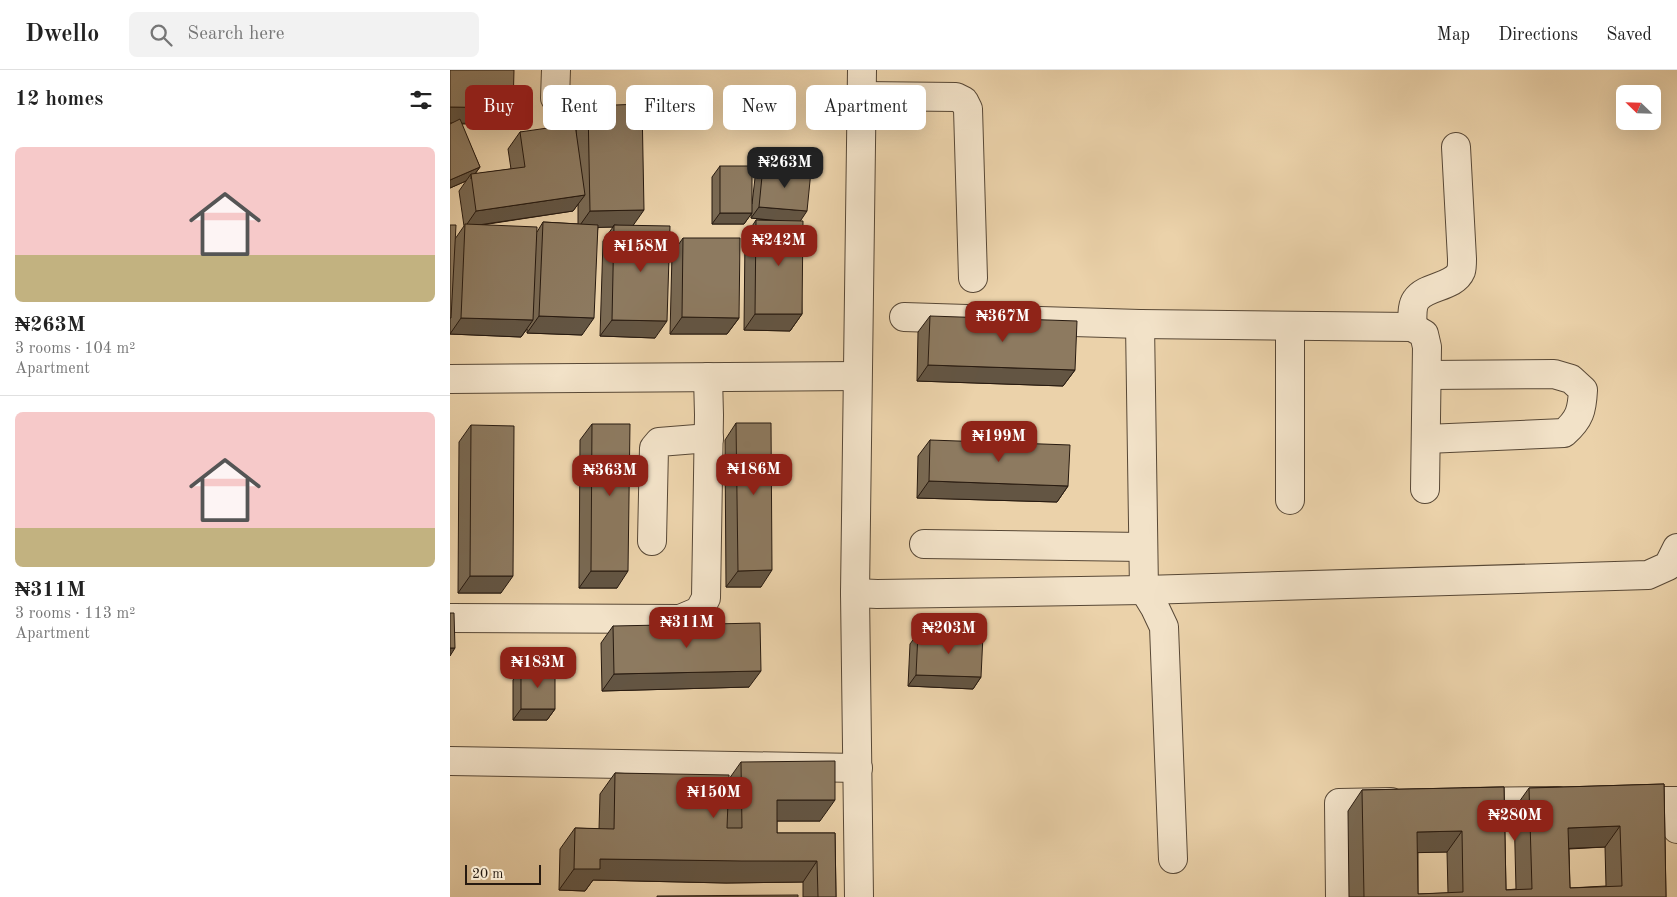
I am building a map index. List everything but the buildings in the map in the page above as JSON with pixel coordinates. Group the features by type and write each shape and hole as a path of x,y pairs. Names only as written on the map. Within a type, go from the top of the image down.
{"street":[{"path":"555,85 556,70"},
{"path":"859,897 855,593 862,83 956,97 964,101 968,109 973,278"},
{"path":"1412,327 1413,309 1416,301 1424,293 1455,279 1461,271 1456,147"},
{"path":"904,317 1140,324 1412,327 1424,334 1427,346 1425,488"},
{"path":"1140,324 1144,590 1164,626 1173,859"},
{"path":"1290,326 1290,500"},
{"path":"1426,439 1564,433 1575,423 1582,406 1583,390 1571,379 1554,374 1427,375"},
{"path":"450,379 857,376"},
{"path":"450,618 680,619 699,611 706,598 709,438 708,377"},
{"path":"652,541 654,448 659,442 709,438"},
{"path":"924,544 1143,547"},
{"path":"855,593 1144,590 1648,575 1668,566 1677,548"},
{"path":"450,761 858,768"},
{"path":"1340,897 1338,803 1677,800 1677,829"}]}
